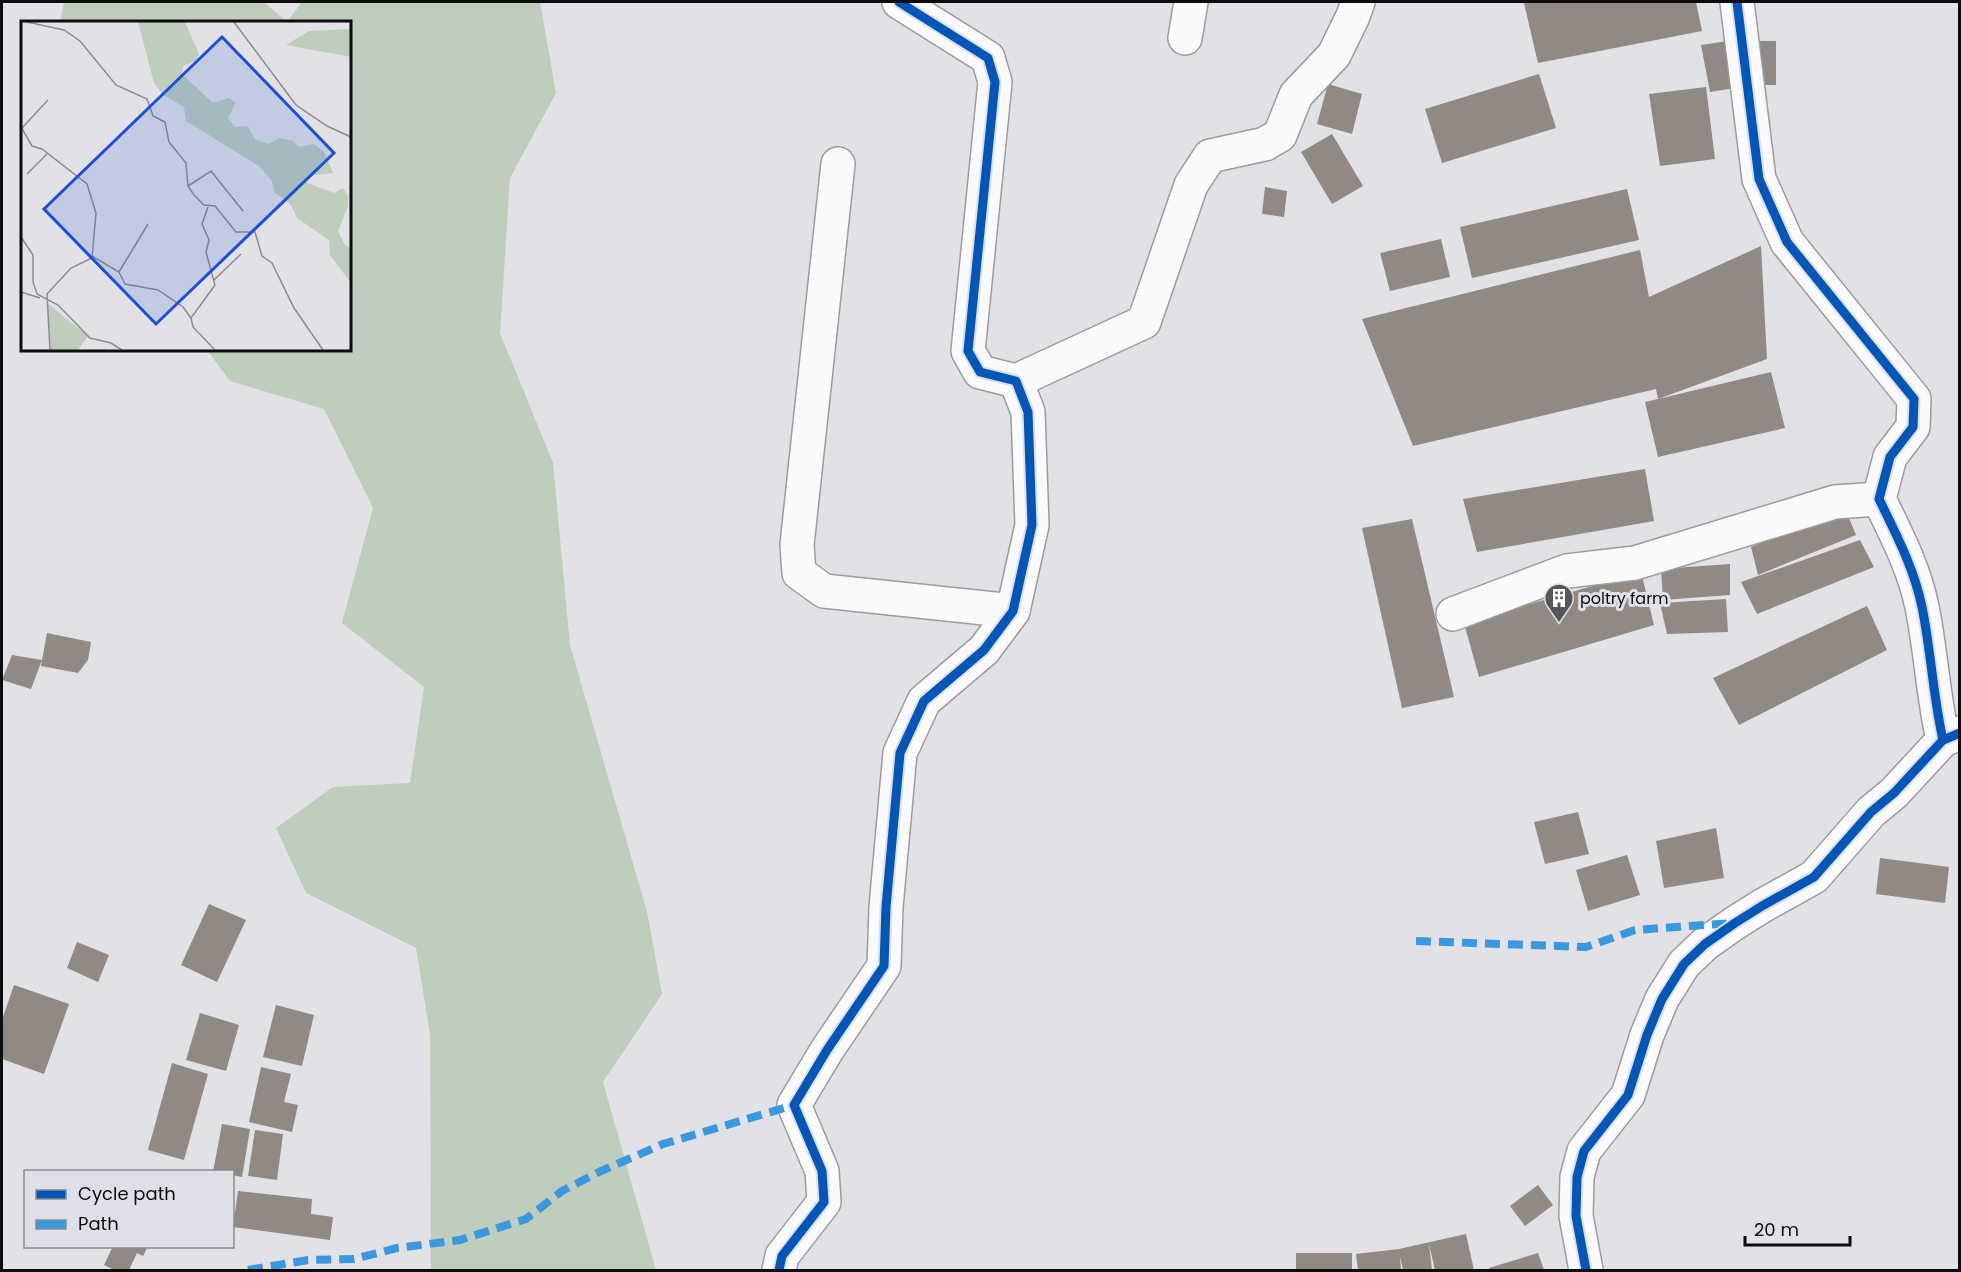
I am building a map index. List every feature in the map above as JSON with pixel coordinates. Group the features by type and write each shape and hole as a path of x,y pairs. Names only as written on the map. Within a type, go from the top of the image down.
{"street":[{"path":"899,2 988,58 993,74 995,82 968,351 980,372 1016,381 1144,322 1191,185 1210,156 1265,144 1280,135 1296,95 1334,55 1358,2"},
{"path":"1185,38 1191,2"},
{"path":"1586,1270 1576,1216 1577,1177 1584,1151 1628,1095 1647,1035 1662,999 1684,964 1705,944 1735,923 1814,877 1872,812 1951,736 1937,715 1922,606 1909,562 1879,499 1890,457 1913,427 1914,399 1787,242 1759,179 1737,2"},
{"path":"838,164 797,545 799,573 824,591 1013,611"},
{"path":"779,1270 782,1256 824,1202 822,1171 794,1106 827,1050 884,966 886,907 900,753 924,701 984,650 1013,611 1032,525 1028,411 1016,381"},
{"path":"1453,614 1567,571 1635,563 1835,502 1879,499"}],"green space":[{"path":"64,2 264,2 286,21 60,21"},
{"path":"302,2 540,2 556,93 510,178 500,333 553,463 570,645 647,912 662,994 603,1082 656,1270 431,1270 430,1034 416,948 306,893 276,828 333,787 410,783 424,687 342,623 373,508 324,409 230,381 208,351 351,351 351,21 288,21"}],"building":[{"path":"1696,2 1702,31 1538,63 1524,3"},
{"path":"1728,41 1735,88 1710,92 1701,45"},
{"path":"1755,41 1776,41 1776,85 1755,85"},
{"path":"1539,74 1556,128 1442,163 1425,109"},
{"path":"1328,84 1362,94 1352,134 1317,124"},
{"path":"1706,87 1715,159 1660,166 1649,94"},
{"path":"1332,134 1363,186 1332,204 1301,152"},
{"path":"1265,187 1287,191 1284,217 1262,214"},
{"path":"1627,189 1639,240 1472,278 1460,227"},
{"path":"1441,239 1450,277 1390,291 1380,253"},
{"path":"1761,246 1767,359 1658,399 1656,389 1413,446 1362,319 1640,250 1649,297"},
{"path":"1771,372 1785,428 1658,457 1645,402"},
{"path":"1645,469 1654,521 1477,552 1463,499"},
{"path":"1844,506 1856,535 1758,575 1751,547"},
{"path":"1412,519 1454,697 1402,708 1362,528"},
{"path":"1860,540 1874,567 1757,614 1741,582"},
{"path":"1730,564 1730,595 1663,600 1661,569"},
{"name":"poltry farm","path":"1641,572 1654,625 1479,677 1464,623"},
{"path":"1726,599 1728,632 1667,634 1660,603"},
{"path":"1867,606 1887,650 1739,725 1713,678"},
{"path":"47,633 91,642 88,660 78,673 41,666"},
{"path":"12,655 42,660 31,689 2,680"},
{"path":"1578,812 1589,854 1545,864 1534,822"},
{"path":"1716,828 1724,878 1664,888 1656,841"},
{"path":"1627,855 1640,895 1588,911 1576,870"},
{"path":"1880,858 1949,867 1945,903 1876,894"},
{"path":"209,904 246,920 217,982 181,965"},
{"path":"77,942 109,955 98,982 67,968"},
{"path":"14,985 69,1004 44,1074 2,1059 2,1020"},
{"path":"276,1005 314,1015 302,1066 263,1057"},
{"path":"200,1013 239,1025 226,1071 186,1060"},
{"path":"172,1063 208,1074 184,1160 148,1150"},
{"path":"261,1067 291,1074 284,1102 298,1105 292,1132 249,1122"},
{"path":"222,1124 250,1129 242,1177 234,1175 234,1170 213,1170"},
{"path":"255,1130 283,1134 277,1180 248,1176"},
{"path":"1538,1185 1553,1205 1525,1226 1510,1206"},
{"path":"238,1191 312,1199 311,1214 333,1217 330,1240 234,1227"},
{"path":"1466,1234 1474,1270 1435,1270 1429,1244 1432,1270 1403,1270 1400,1256 1401,1270 1358,1270 1356,1254 1399,1249"},
{"path":"112,1248 147,1248 143,1256 137,1253 129,1270 114,1270 104,1265"},
{"path":"1296,1253 1352,1253 1352,1270 1296,1270"},
{"path":"1538,1253 1544,1270 1489,1270 1489,1268"}],"marked path":[{"path":"1416,941 1586,947 1635,930 1732,923"},
{"path":"248,1270 308,1260 354,1259 397,1248 460,1240 526,1219 562,1191 663,1144 794,1105"}],"cycle path":[{"path":"779,1270 782,1256 824,1202 822,1171 794,1105 827,1050 884,966 886,907 900,753 924,701 984,650 1013,611 1032,525 1028,412 1016,381 980,372 968,351 995,82 988,58 899,2"},
{"path":"1737,2 1759,179 1787,242 1914,399 1913,427 1890,457 1879,499 1904,552 1919,593 1943,740"},
{"path":"1586,1270 1576,1216 1577,1177 1584,1151 1628,1095 1647,1035 1662,999 1684,964 1705,944 1735,923 1814,877 1871,812 1894,793 1943,740 1960,733"}],"place":[{"name":"poltry farm","path":"1559,624"}]}
